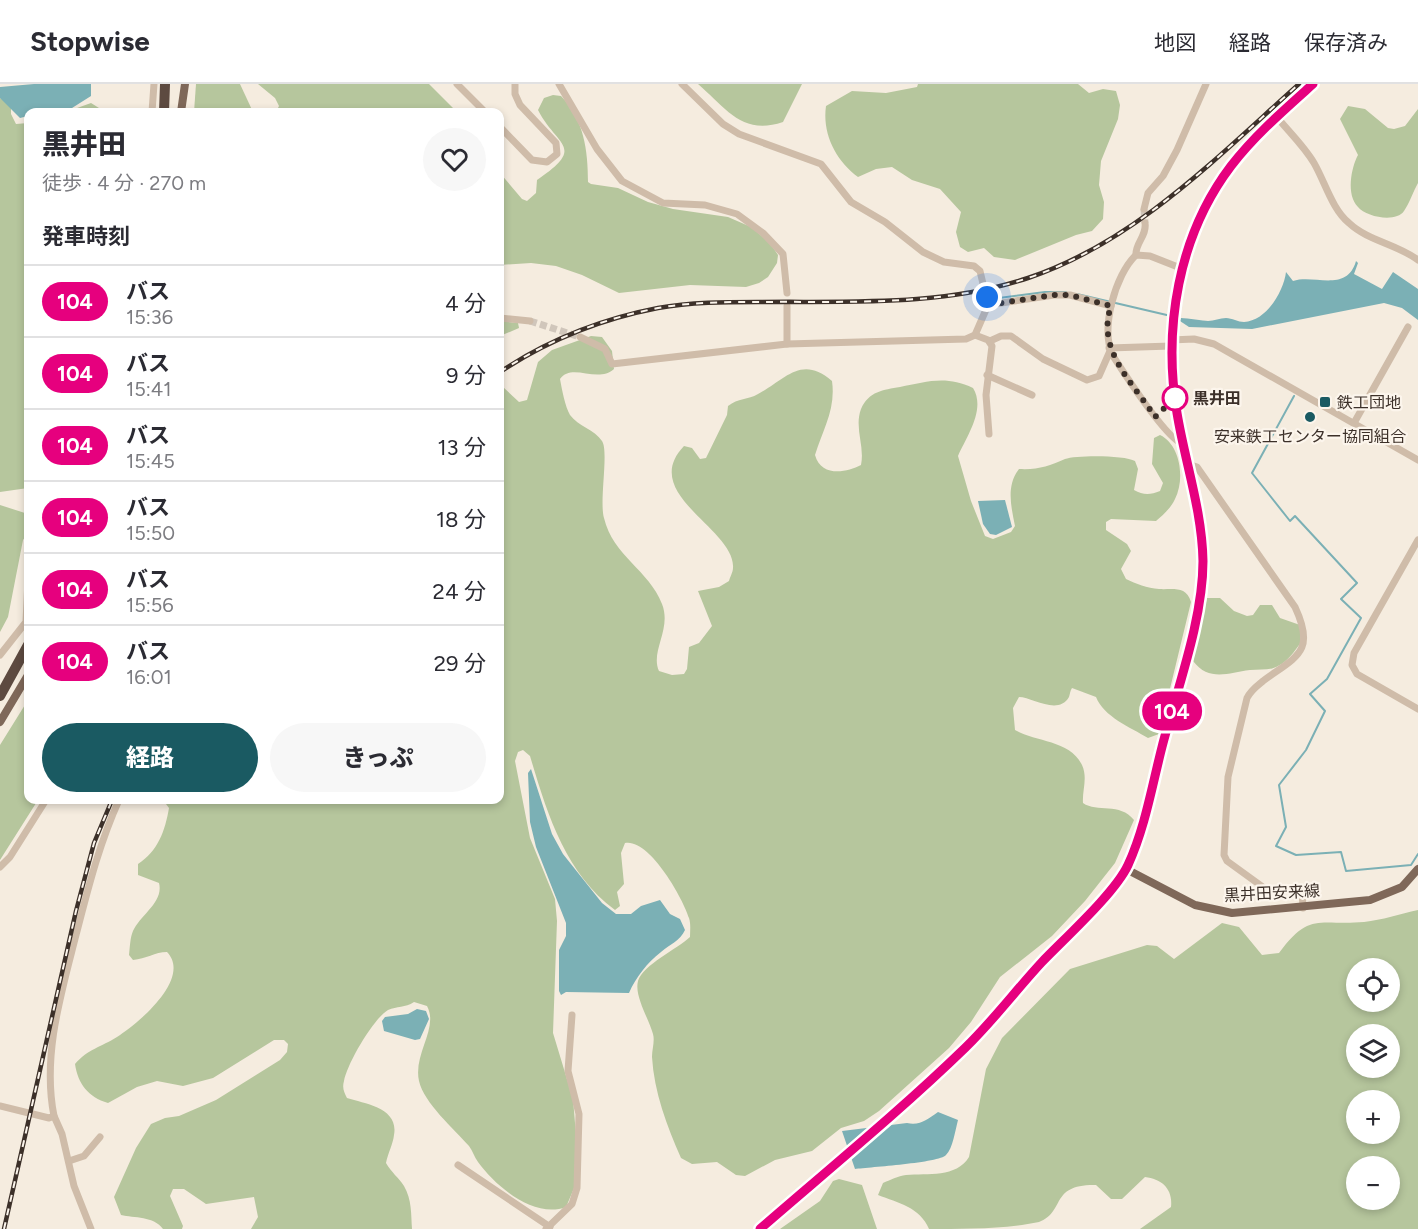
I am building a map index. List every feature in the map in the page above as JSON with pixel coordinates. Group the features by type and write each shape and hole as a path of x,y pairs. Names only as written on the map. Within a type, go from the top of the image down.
{"highway":[{"path":"164,108 165,84"},
{"path":"760,1229 963,1050 1126,869 1142,826 1202,583 1201,539 1176,405 1171,343 1173,315 1183,269 1196,229 1229,169 1276,117 1313,84"},
{"path":"0,696 24,652"}],"main road":[{"path":"182,108 185,84"},
{"path":"0,722 24,682"},
{"name":"黒井田安来線","path":"1126,869 1195,905 1232,913 1370,900 1387,895 1416,875"}],"street":[{"path":"152,108 154,84"},
{"path":"457,84 481,108"},
{"path":"504,132 528,158 540,163 552,159 558,150 556,143 517,100 515,84"},
{"path":"559,84 597,149 622,181 663,203 705,205 737,213 764,232 783,254 787,293"},
{"path":"580,337 595,342 605,349 612,364 787,344 966,339 975,335 988,305 981,271 974,266 944,262 923,252 885,222 851,202 821,164 739,134 723,124 682,84"},
{"path":"1144,209 1148,192 1163,176 1177,150 1206,84"},
{"path":"1276,117 1308,154 1340,213 1349,224 1363,233 1407,252 1418,260"},
{"path":"975,335 990,341 1001,336 1011,336 1043,359 1087,380 1099,376 1110,350 1107,318 1136,255 1136,247 1144,233 1145,223"},
{"path":"1136,255 1150,256 1183,269"},
{"path":"988,305 1054,295 1070,295 1112,303"},
{"path":"787,306 787,344"},
{"path":"504,318 530,321"},
{"path":"1354,423 1408,327"},
{"path":"1110,350 1194,339 1214,344 1418,460"},
{"path":"989,434 987,375 992,351 990,341"},
{"path":"1110,350 1155,417 1174,440 1183,444"},
{"path":"987,375 1032,395"},
{"path":"1188,464 1197,467 1295,607 1304,628 1305,644 1302,650 1251,691 1247,698 1228,777 1224,855 1227,861 1267,890 1302,889 1304,908"},
{"path":"1418,540 1354,653 1352,662 1357,674 1418,709"},
{"path":"0,656 24,625"},
{"path":"0,867 10,857 43,804"},
{"path":"91,1229 74,1186 62,1134 54,1116 49,1075 54,1029 92,871 117,804"},
{"path":"458,1165 548,1228 572,1204 578,1188 579,1114 568,1071 572,1015"},
{"path":"0,1106 49,1118 54,1116"},
{"path":"69,1161 84,1156 100,1137"}],"green space":[{"path":"196,84 240,84 251,108 194,108"},
{"path":"258,84 429,84 453,108 278,108 275,98"},
{"path":"698,84 802,84 783,122 756,125 745,122 726,110"},
{"path":"918,84 1078,84 1089,93 1103,89 1116,91 1120,105 1118,119 1101,161 1099,185 1104,202 1103,219 1092,231 1076,235 1015,260 994,257 984,248 968,252 960,247 956,232 961,212 940,189 912,180 892,167 876,169 858,177 843,163 832,146 826,127 826,106 852,91 886,93 917,87"},
{"path":"553,95 561,96 575,115 586,147 588,182 618,188 648,202 673,209 728,217 751,227 770,243 778,255 777,263 768,277 746,287 690,285 619,293 582,275 556,266 531,263 504,265 504,178 522,199 527,201 536,193 537,180 561,160 564,153 559,139 538,110 544,98"},
{"path":"0,98 11,105 11,114 16,124 24,123 24,489 0,492"},
{"path":"91,103 99,108 77,108"},
{"path":"1348,106 1365,109 1388,128 1394,129 1405,126 1418,109 1418,183 1400,215 1388,218 1374,216 1362,211 1354,202 1351,181 1358,155 1340,119"},
{"path":"504,321 518,323 519,328 504,334"},
{"path":"591,336 602,337 612,351 614,369 607,373 571,372 560,379 570,415 595,434 604,446 604,518 615,543 649,582 662,604 664,622 657,663 659,671 672,675 684,674 687,669 689,647 699,643 712,626 698,591 719,587 729,581 733,571 730,554 720,539 680,495 673,480 673,463 684,446 692,448 700,459 706,458 727,415 728,406 758,394 794,372 811,370 821,373 832,381 832,401 828,419 815,455 823,467 835,471 848,470 861,465 859,416 864,403 872,395 888,389 936,381 954,382 973,388 976,396 976,413 958,456 971,501 985,536 993,539 1011,532 1015,526 1011,489 1019,469 1048,466 1065,459 1079,457 1100,456 1130,459 1135,461 1138,469 1134,490 1144,494 1153,493 1160,491 1163,483 1152,464 1154,438 1160,435 1167,440 1177,455 1180,473 1178,491 1171,505 1156,521 1111,519 1106,522 1106,530 1127,544 1131,551 1121,569 1126,579 1150,588 1182,591 1186,593 1191,602 1159,734 1148,738 1111,716 1096,697 1072,688 1069,697 1058,705 1019,697 1013,708 1015,730 1061,746 1076,757 1082,765 1085,775 1083,803 1122,811 1134,820 1115,863 1085,901 1052,936 1000,977 971,1022 949,1048 879,1111 864,1121 841,1128 812,1151 775,1160 745,1176 736,1175 717,1162 692,1164 681,1158 666,1121 655,1083 652,1057 654,1037 637,987 646,969 690,937 690,920 680,897 654,859 634,844 625,843 621,853 624,884 617,892 620,906 615,910 598,895 583,878 560,840 543,799 530,756 523,750 518,752 515,761 530,838 555,899 557,921 553,1033 573,1099 576,1135 575,1186 566,1207 554,1210 542,1209 529,1205 506,1190 486,1172 469,1146 433,1107 422,1089 418,1071 430,1023 430,1014 427,1006 414,1002 388,1010 375,1022 355,1053 343,1086 347,1098 372,1105 386,1113 391,1119 394,1135 386,1163 407,1191 411,1207 412,1229 251,1229 258,1217 254,1197 206,1204 184,1189 173,1189 170,1196 183,1226 182,1229 163,1229 144,1218 121,1215 114,1197 136,1148 151,1124 165,1118 179,1116 216,1100 280,1060 287,1052 288,1044 284,1040 274,1040 213,1078 183,1086 157,1081 137,1087 108,1103 95,1097 81,1084 75,1064 85,1055 117,1037 149,1011 168,987 173,974 173,963 167,952 133,960 129,955 133,931 155,902 160,890 159,883 138,875 138,864 156,847 163,832 169,808 166,804 504,804 504,388 519,402 527,400 538,362 552,350"},
{"path":"0,505 24,513 24,539 8,617 0,632"},
{"path":"1207,598 1220,598 1234,611 1247,616 1253,615 1260,605 1272,605 1280,618 1300,625 1301,642 1288,659 1272,669 1227,674 1206,672 1193,661"},
{"path":"24,706 24,804 35,804 0,860 0,745"},
{"path":"1418,910 1418,1229 1140,1229 1171,1207 1170,1195 1165,1186 1157,1180 1145,1177 1122,1199 1111,1199 1096,1185 1081,1186 1064,1194 1053,1212 1039,1222 970,1229 929,1229 914,1211 901,1203 878,1195 883,1183 894,1178 949,1171 963,1164 969,1157 986,1069 1002,1038 1070,969 1147,945 1157,946 1174,959 1222,923 1239,927 1262,955 1279,953 1299,931 1316,923 1364,922"},
{"path":"839,1179 862,1185 877,1229 780,1229 820,1201 833,1181"}],"water":[{"path":"34,84 91,84 91,96 72,108 24,108 24,117 20,118 0,98 0,87"},
{"path":"1356,261 1358,263 1354,274 1382,289 1393,272 1418,289 1418,320 1402,308 1384,303 1252,329 1189,327 1180,321 1181,318 1208,321 1226,318 1242,322 1252,320 1260,316 1273,303 1282,287 1286,272 1293,281 1301,279 1338,280 1352,271"},
{"path":"1005,500 1012,527 996,535 990,534 983,524 978,501"},
{"path":"531,769 552,834 563,854 602,903 616,914 631,914 641,906 660,900 670,914 680,919 685,930 678,940 656,956 647,966 629,993 566,992 561,995 559,991 559,950 566,936 566,923 536,847 530,822 528,773"},
{"path":"417,1009 426,1011 429,1019 420,1039 415,1040 384,1031 382,1021 385,1017 408,1014"},
{"path":"938,1112 958,1120 952,1144 946,1155 918,1162 855,1169 842,1131 907,1123 916,1124"}],"waterway":[{"path":"976,301 1045,292 1066,292"},
{"path":"1077,294 1171,316"},
{"path":"1294,396 1252,473 1290,521 1295,516 1357,583 1341,599 1361,618 1327,679 1310,694 1325,711 1306,750 1279,785 1286,827 1276,846 1296,855 1341,852 1346,871 1411,865 1418,854"}],"tunnel":[{"path":"1144,209 1145,223"},
{"path":"530,321 580,337"}],"railway":[{"path":"504,370 537,350 576,332 616,318 658,308 733,302 860,302 928,298 962,294 1028,278 1104,243 1139,220 1205,168 1299,84"},
{"path":"4,1229 76,911 94,843 110,804"}],"bus line":[{"name":"104","path":"760,1229 963,1050 1010,1002 1037,968 1089,913 1126,869 1142,826 1202,583 1202,549 1198,508 1179,426 1173,385 1171,340 1177,292 1196,229 1229,169 1276,117 1313,84"}],"place":[{"name":"黒井田","path":"1175,398"},
{"name":"鉄工団地","path":"1325,402"},
{"name":"安来鉄工センター協同組合","path":"1310,417"}],"route":[{"path":"987,297 988,305 1054,295 1070,295 1111,306 1107,318 1109,348 1155,417 1175,398"}]}
